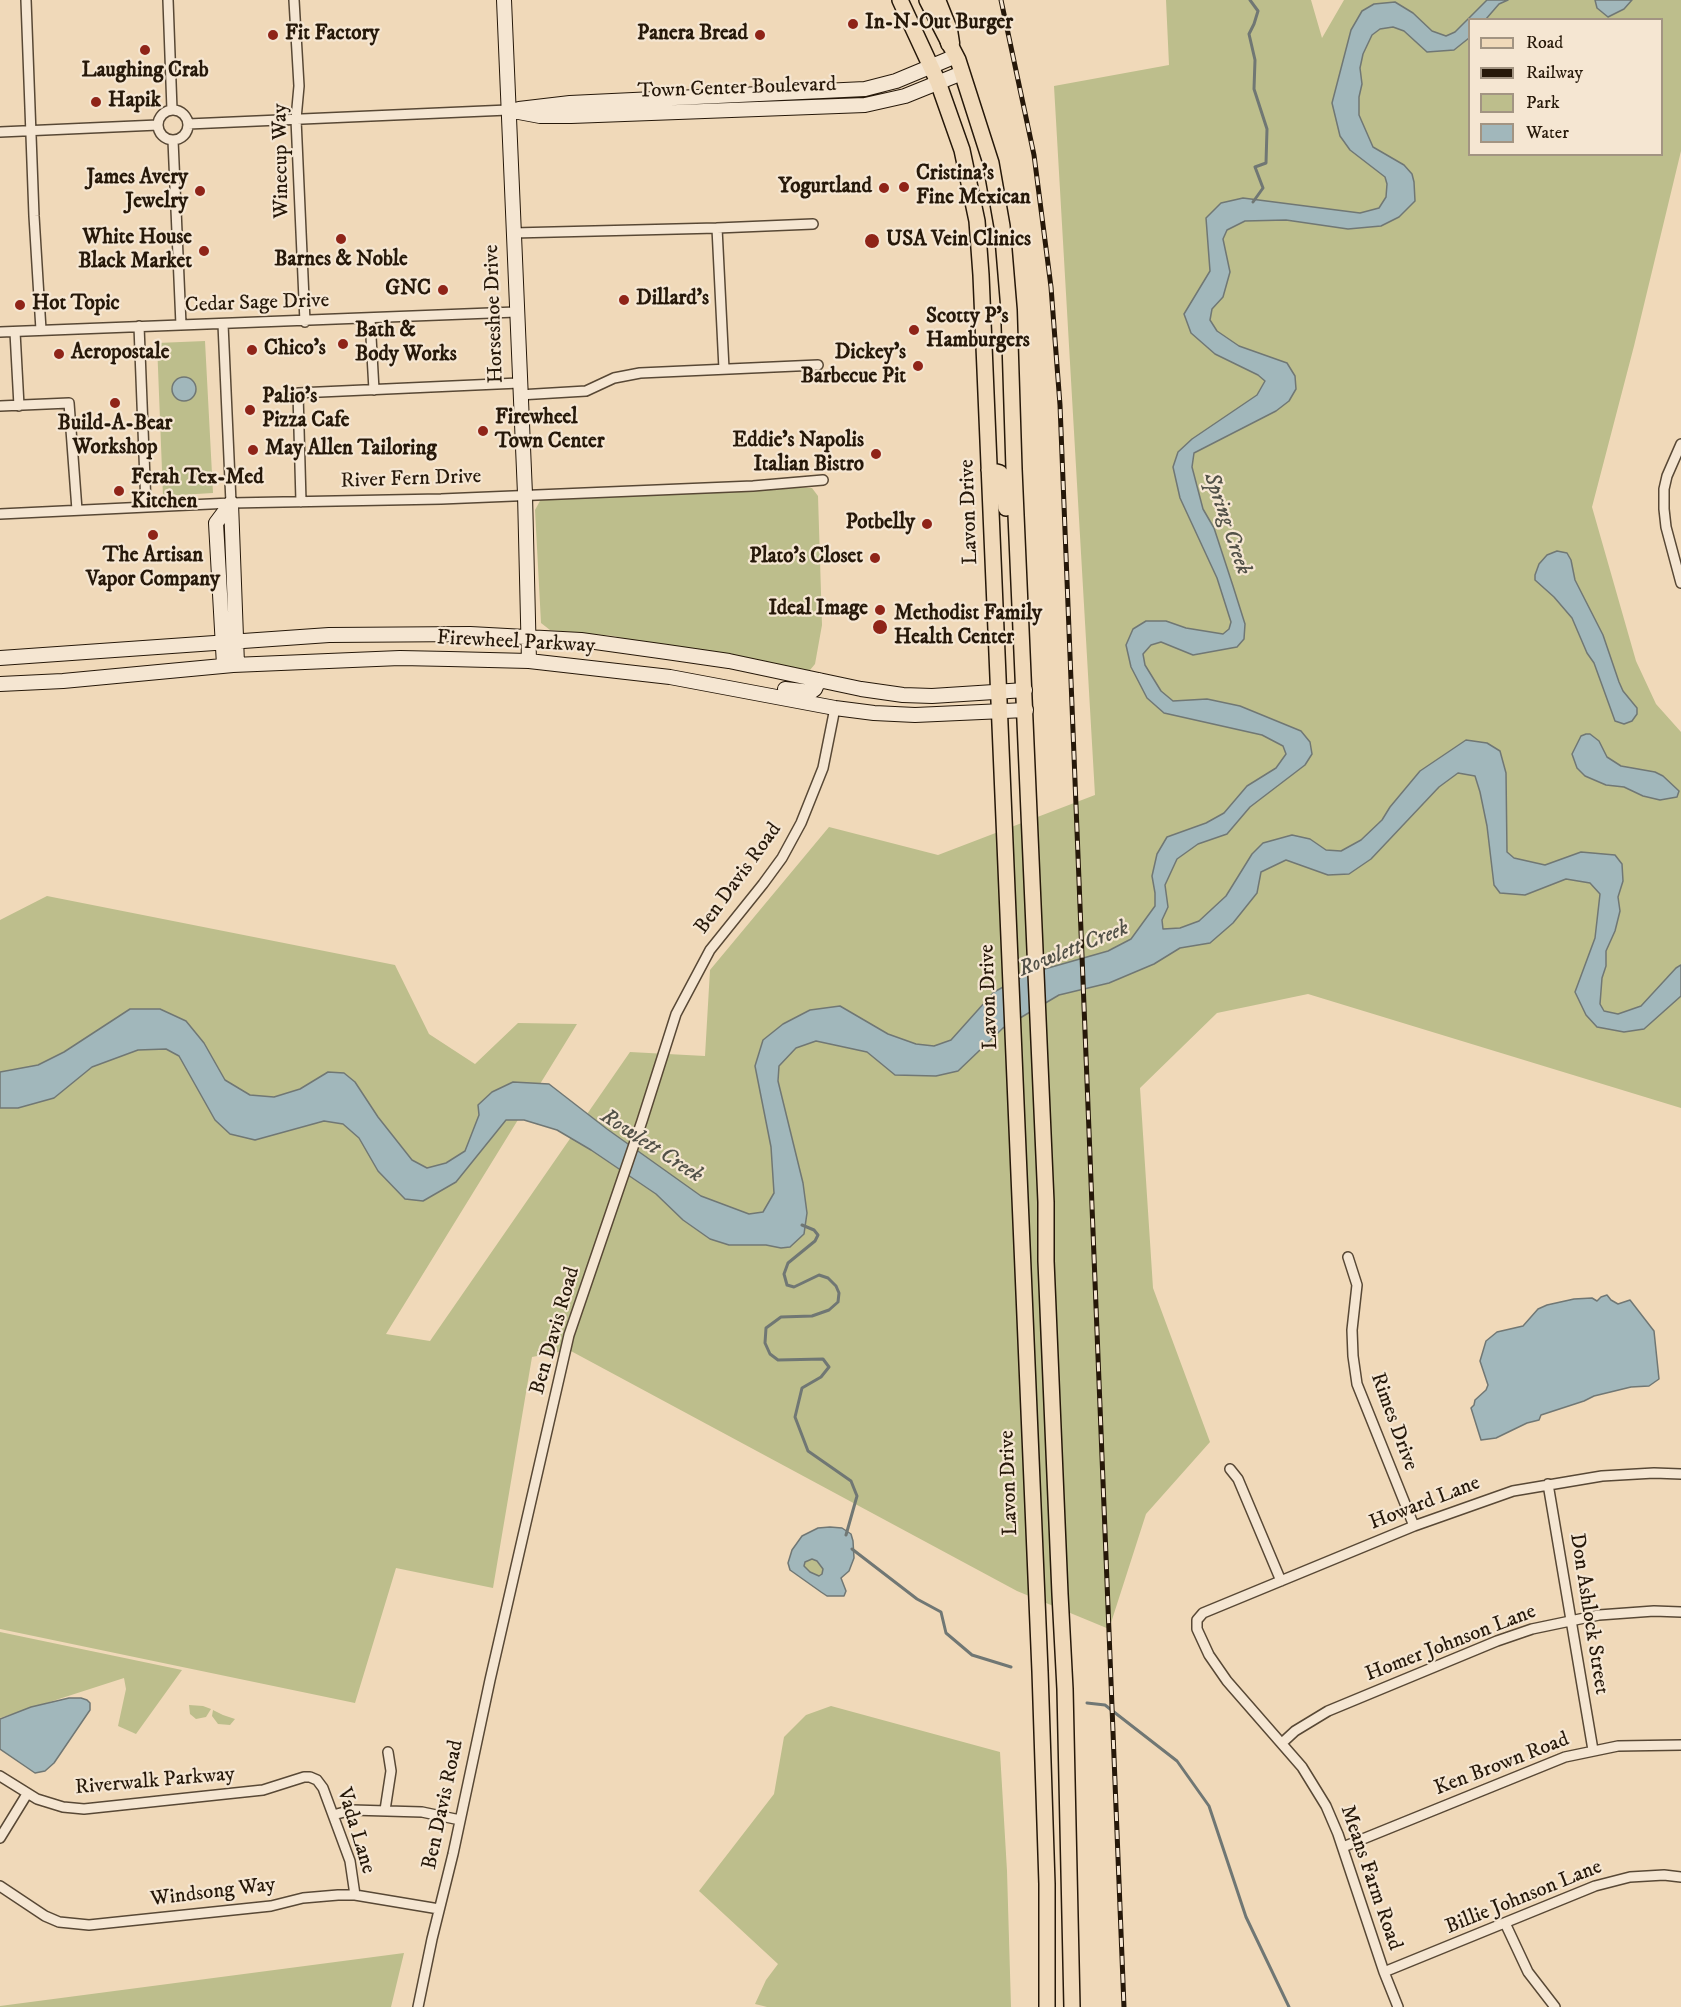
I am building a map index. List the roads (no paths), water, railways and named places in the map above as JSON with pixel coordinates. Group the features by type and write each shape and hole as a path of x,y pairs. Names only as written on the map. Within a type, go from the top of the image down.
{"highway":[{"path":"936,0 953,50"}],"main road":[{"name":"Horseshoe Drive","path":"504,0 525,494 529,662"},
{"name":"Lavon Drive","path":"900,0 932,67 962,150 977,221 986,350 998,712 1041,1683 1047,1884 1047,2007"},
{"path":"927,0 953,50 991,163 1002,226 1012,352 1065,1689 1072,2007"},
{"name":"Town Center Boulevard","path":"508,110 570,103 865,89 881,86 932,67 953,50"},
{"name":"Town Center Boulevard","path":"508,110 540,116 571,116 865,105 905,96 962,73"},
{"path":"989,470 1000,473 1004,481 1010,549 1019,570"},
{"path":"230,665 216,523 231,503"},
{"name":"Firewheel Parkway","path":"0,658 385,633 529,636 581,640 729,661 903,695 998,693 1025,690"},
{"name":"Firewheel Parkway","path":"0,684 63,681 230,665 400,658 529,662 670,677 836,708 915,715 1026,710"},
{"path":"670,677 711,677 811,692 819,680"}],"street":[{"path":"26,0 34,216 41,330"},
{"path":"168,0 172,110"},
{"name":"Winecup Way","path":"294,0 299,86 296,119 305,322"},
{"path":"172,110 183,113 188,124 185,133 174,140 165,137 158,125 163,113 172,110"},
{"name":"Town Center Boulevard","path":"188,124 508,110"},
{"path":"0,132 158,125"},
{"path":"174,140 181,325"},
{"path":"513,233 813,224"},
{"path":"717,228 724,369"},
{"name":"Cedar Sage Drive","path":"0,332 305,322 516,312"},
{"path":"370,319 374,390"},
{"path":"223,324 231,503"},
{"path":"139,326 146,506"},
{"path":"15,332 18,406"},
{"path":"301,502 298,393 374,390 586,391 614,378 640,373 818,365"},
{"path":"0,406 69,403 77,510"},
{"path":"1681,444 1673,458 1664,489 1665,527 1681,583"},
{"name":"River Fern Drive","path":"0,514 231,503 441,499 753,486 823,480"},
{"name":"Ben Davis Road","path":"418,2007 569,1335 676,1014 699,967 723,932 782,858 801,823 823,768 836,708"},
{"name":"Rimes Drive","path":"1347,1257 1357,1285 1352,1330 1357,1384 1414,1526"},
{"path":"1230,1469 1238,1479 1281,1581"},
{"name":"Howard Lane","path":"1197,1620 1203,1613 1414,1526 1513,1491 1602,1476 1681,1474"},
{"name":"Don Ashlock Street","path":"1548,1484 1593,1750"},
{"name":"Homer Johnson Lane","path":"1282,1743 1295,1731 1328,1711 1497,1641 1532,1629 1599,1615 1654,1611 1681,1612"},
{"name":"Means Farm Road","path":"1197,1620 1197,1629 1215,1664 1241,1698 1282,1743 1316,1788 1333,1820 1398,2007"},
{"name":"Ken Brown Road","path":"1343,1847 1536,1768 1593,1750 1635,1744 1681,1745"},
{"path":"385,1810 391,1771 388,1752"},
{"name":"Riverwalk Parkway","path":"0,1776 37,1799 63,1807 84,1809 263,1791 304,1778 317,1780"},
{"name":"Vada Lane","path":"317,1780 323,1788 350,1861 355,1894"},
{"path":"0,1838 27,1794"},
{"path":"333,1815 352,1810 385,1810 422,1812 460,1820"},
{"name":"Billie Johnson Lane","path":"1384,1972 1610,1882 1648,1876 1681,1876"},
{"name":"Windsong Way","path":"0,1886 45,1916 59,1922 89,1925 271,1906 315,1897 355,1894 439,1909"},
{"path":"1505,1923 1528,1972 1555,2007"}],"water":[{"path":"1487,0 1508,0 1499,4 1487,18 1469,18"},
{"path":"1595,0 1632,0 1624,9 1608,17 1597,8"},
{"path":"1395,2 1413,13 1432,31 1446,36 1455,32 1468,19 1468,39 1454,50 1427,52 1404,31 1393,27 1380,29 1372,35 1363,54 1360,68 1362,84 1359,115 1373,147 1404,165 1412,174 1414,182 1415,201 1399,217 1381,226 1348,229 1286,220 1245,221 1227,230 1223,239 1230,272 1223,297 1212,309 1210,320 1217,331 1239,346 1287,363 1295,376 1296,389 1289,401 1276,411 1194,453 1192,467 1203,509 1214,528 1245,624 1244,639 1237,647 1193,655 1161,642 1151,645 1143,654 1145,665 1161,691 1173,701 1207,699 1240,706 1301,731 1310,742 1312,754 1305,765 1250,807 1227,834 1198,844 1177,859 1165,885 1168,907 1162,920 1163,929 1180,928 1199,921 1226,896 1252,854 1263,843 1292,835 1310,839 1326,850 1341,851 1361,840 1382,820 1420,771 1466,740 1487,743 1500,751 1506,773 1507,852 1514,858 1545,865 1581,852 1615,855 1622,864 1623,881 1618,897 1620,911 1615,931 1606,951 1606,966 1602,978 1600,1004 1604,1011 1618,1014 1641,1006 1681,965 1681,996 1644,1029 1624,1032 1597,1027 1586,1015 1575,992 1595,938 1600,894 1590,883 1566,879 1525,895 1500,893 1494,885 1487,826 1475,776 1458,773 1439,787 1371,859 1349,874 1328,875 1286,860 1261,872 1257,893 1233,923 1210,943 1180,948 1154,964 1109,983 1059,995 1003,1028 958,1071 936,1076 895,1075 867,1052 816,1041 796,1048 779,1066 778,1081 803,1183 807,1213 804,1234 790,1247 729,1245 710,1239 683,1220 656,1194 591,1150 557,1130 524,1120 506,1120 456,1182 423,1201 405,1199 378,1171 359,1138 343,1124 324,1121 255,1140 230,1134 215,1120 179,1056 166,1049 138,1050 92,1067 54,1098 18,1108 0,1108 0,1072 38,1065 64,1052 130,1009 160,1009 186,1021 204,1043 225,1080 250,1095 274,1097 300,1089 328,1072 344,1073 355,1082 378,1117 412,1160 427,1168 446,1163 465,1151 479,1115 478,1105 492,1092 513,1082 549,1084 607,1129 701,1196 749,1214 763,1212 774,1193 771,1147 755,1066 763,1040 783,1024 810,1010 840,1006 888,1034 916,1044 934,1046 951,1040 994,992 1027,974 1108,951 1131,939 1155,906 1152,876 1157,854 1167,837 1206,823 1224,813 1247,786 1276,768 1286,754 1283,746 1262,735 1164,713 1147,698 1131,667 1126,645 1133,629 1146,621 1166,621 1186,628 1223,634 1229,629 1231,622 1217,578 1180,498 1173,467 1178,452 1192,439 1257,395 1265,381 1258,375 1215,354 1191,333 1184,314 1210,271 1206,218 1221,203 1243,198 1360,213 1379,208 1386,197 1385,177 1350,150 1340,136 1332,103 1351,30 1362,11 1374,4"},
{"path":"184,377 193,380 196,389 193,398 184,401 175,398 172,389 175,380"},
{"path":"1557,551 1567,553 1571,560 1575,580 1603,635 1623,691 1637,708 1637,714 1632,721 1624,724 1615,721 1594,663 1587,653 1572,618 1535,580 1539,564 1547,555"},
{"path":"1590,734 1599,741 1607,757 1621,766 1655,772 1663,776 1679,791 1677,797 1660,800 1643,796 1624,787 1606,785 1585,776 1577,768 1572,754 1581,736"},
{"path":"1607,1295 1618,1304 1630,1300 1654,1331 1659,1379 1649,1386 1631,1387 1594,1396 1541,1415 1539,1420 1527,1423 1496,1438 1481,1440 1471,1408 1488,1385 1480,1361 1486,1341 1497,1332 1523,1326 1538,1309 1547,1305 1574,1299 1592,1298 1597,1301"},
{"path":"818,1528 842,1528 851,1534 854,1558 849,1571 841,1578 846,1591 844,1596 827,1596 790,1570 788,1563 792,1550 802,1536","holes":["812,1559 817,1561 823,1569 819,1576 804,1566 805,1562"]},
{"path":"69,1698 87,1700 90,1703 90,1710 54,1763 45,1771 35,1773 0,1749 0,1719 31,1707"}],"waterway":[{"path":"1250,0 1258,11 1249,34 1255,60 1254,89 1267,129 1266,163 1255,167 1263,188 1253,202"},
{"path":"802,1225 814,1230 818,1235 815,1241 788,1263 784,1274 787,1285 794,1287 819,1275 828,1278 836,1286 839,1293 838,1302 829,1310 812,1316 781,1317 766,1328 765,1343 770,1354 778,1360 823,1359 829,1367 821,1377 802,1388 795,1417 808,1451 851,1481 857,1496 846,1535"},
{"path":"852,1549 917,1599 941,1612 946,1633 972,1655 1011,1667"},
{"path":"1087,1703 1105,1705 1177,1761 1209,1806 1246,1917 1289,2007"}],"railway":[{"path":"1001,0 1034,155 1051,287 1060,405 1124,2007"}],"place":[{"name":"In-N-Out Burger","path":"853,24"},
{"name":"Fit Factory","path":"273,35"},
{"name":"Panera Bread","path":"760,35"},
{"name":"Laughing Crab","path":"145,50"},
{"name":"Hapik","path":"96,102"},
{"name":"Cristina's Fine Mexican","path":"904,187"},
{"name":"Yogurtland","path":"884,188"},
{"name":"James Avery Jewelry","path":"200,191"},
{"name":"Barnes & Noble","path":"341,239"},
{"name":"USA Vein Clinics","path":"872,241"},
{"name":"White House Black Market","path":"204,251"},
{"name":"GNC","path":"443,290"},
{"name":"Dillard's","path":"624,300"},
{"name":"Hot Topic","path":"20,305"},
{"name":"Scotty P's Hamburgers","path":"914,330"},
{"name":"Bath & Body Works","path":"343,344"},
{"name":"Chico's","path":"252,350"},
{"name":"Aeropostale","path":"59,354"},
{"name":"Dickey's Barbecue Pit","path":"918,366"},
{"name":"Build-A-Bear Workshop","path":"115,403"},
{"name":"Palio's Pizza Cafe","path":"250,410"},
{"name":"Firewheel Town Center","path":"483,431"},
{"name":"May Allen Tailoring","path":"253,450"},
{"name":"Eddie's Napolis Italian Bistro","path":"876,454"},
{"name":"Ferah Tex-Med Kitchen","path":"119,491"},
{"name":"Potbelly","path":"927,524"},
{"name":"The Artisan Vapor Company","path":"153,535"},
{"name":"Plato's Closet","path":"875,558"},
{"name":"Ideal Image","path":"880,610"},
{"name":"Methodist Family Health Center","path":"880,627"}],"water label":[{"name":"Spring Creek","path":"1226,524"},
{"name":"Rowlett Creek","path":"1074,950"},
{"name":"Rowlett Creek","path":"651,1147"}]}
